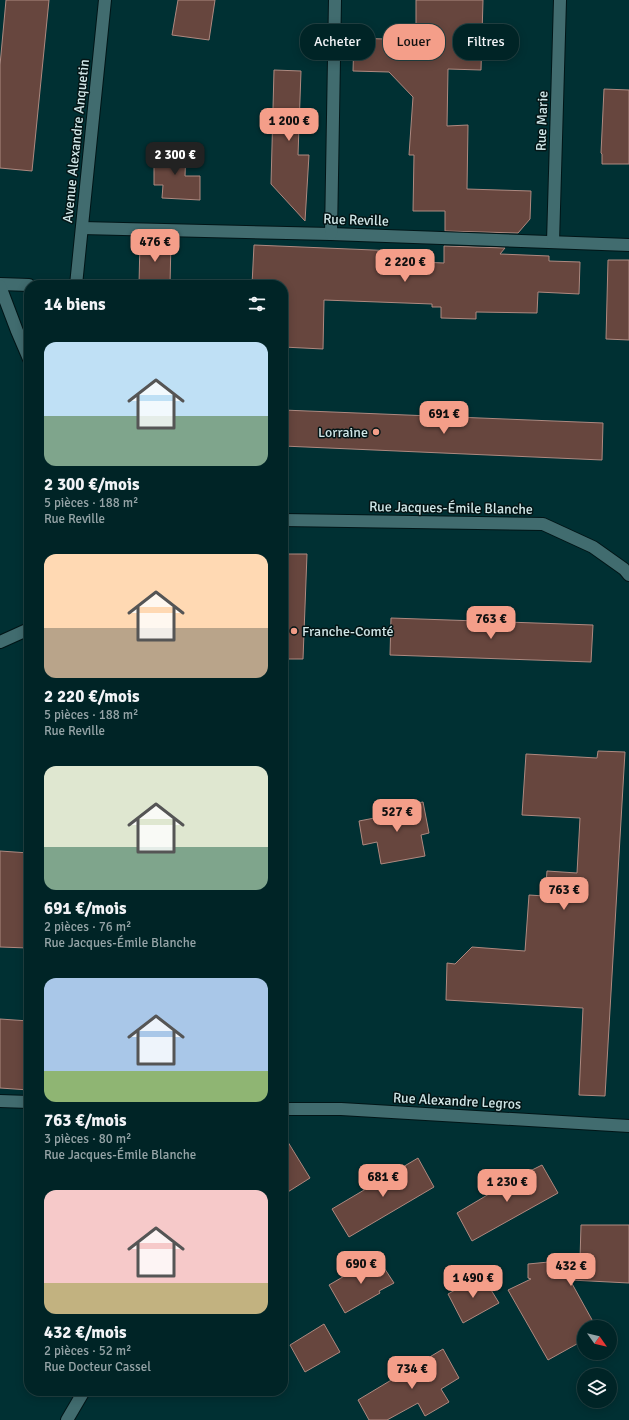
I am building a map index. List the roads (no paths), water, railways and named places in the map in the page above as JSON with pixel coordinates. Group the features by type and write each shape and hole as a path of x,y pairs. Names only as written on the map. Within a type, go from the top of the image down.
{"street":[{"name":"Avenue Alexandre Anquetin","path":"77,280 105,0"},
{"path":"331,234 335,0"},
{"name":"Rue Marie","path":"553,242 560,0"},
{"name":"Rue Reville","path":"82,228 331,234 629,245"},
{"path":"24,285 0,285 24,347"},
{"name":"Rue Jacques-Émile Blanche","path":"288,520 543,524 593,547 624,569 629,575"},
{"path":"0,642 24,631"},
{"path":"0,1101 24,1102"},
{"name":"Rue Alexandre Legros","path":"288,1109 341,1109 629,1126"},
{"path":"67,1420 81,1396"}],"place":[{"name":"Lorraine","path":"376,432"},
{"name":"Franche-Comté","path":"294,631"}]}
